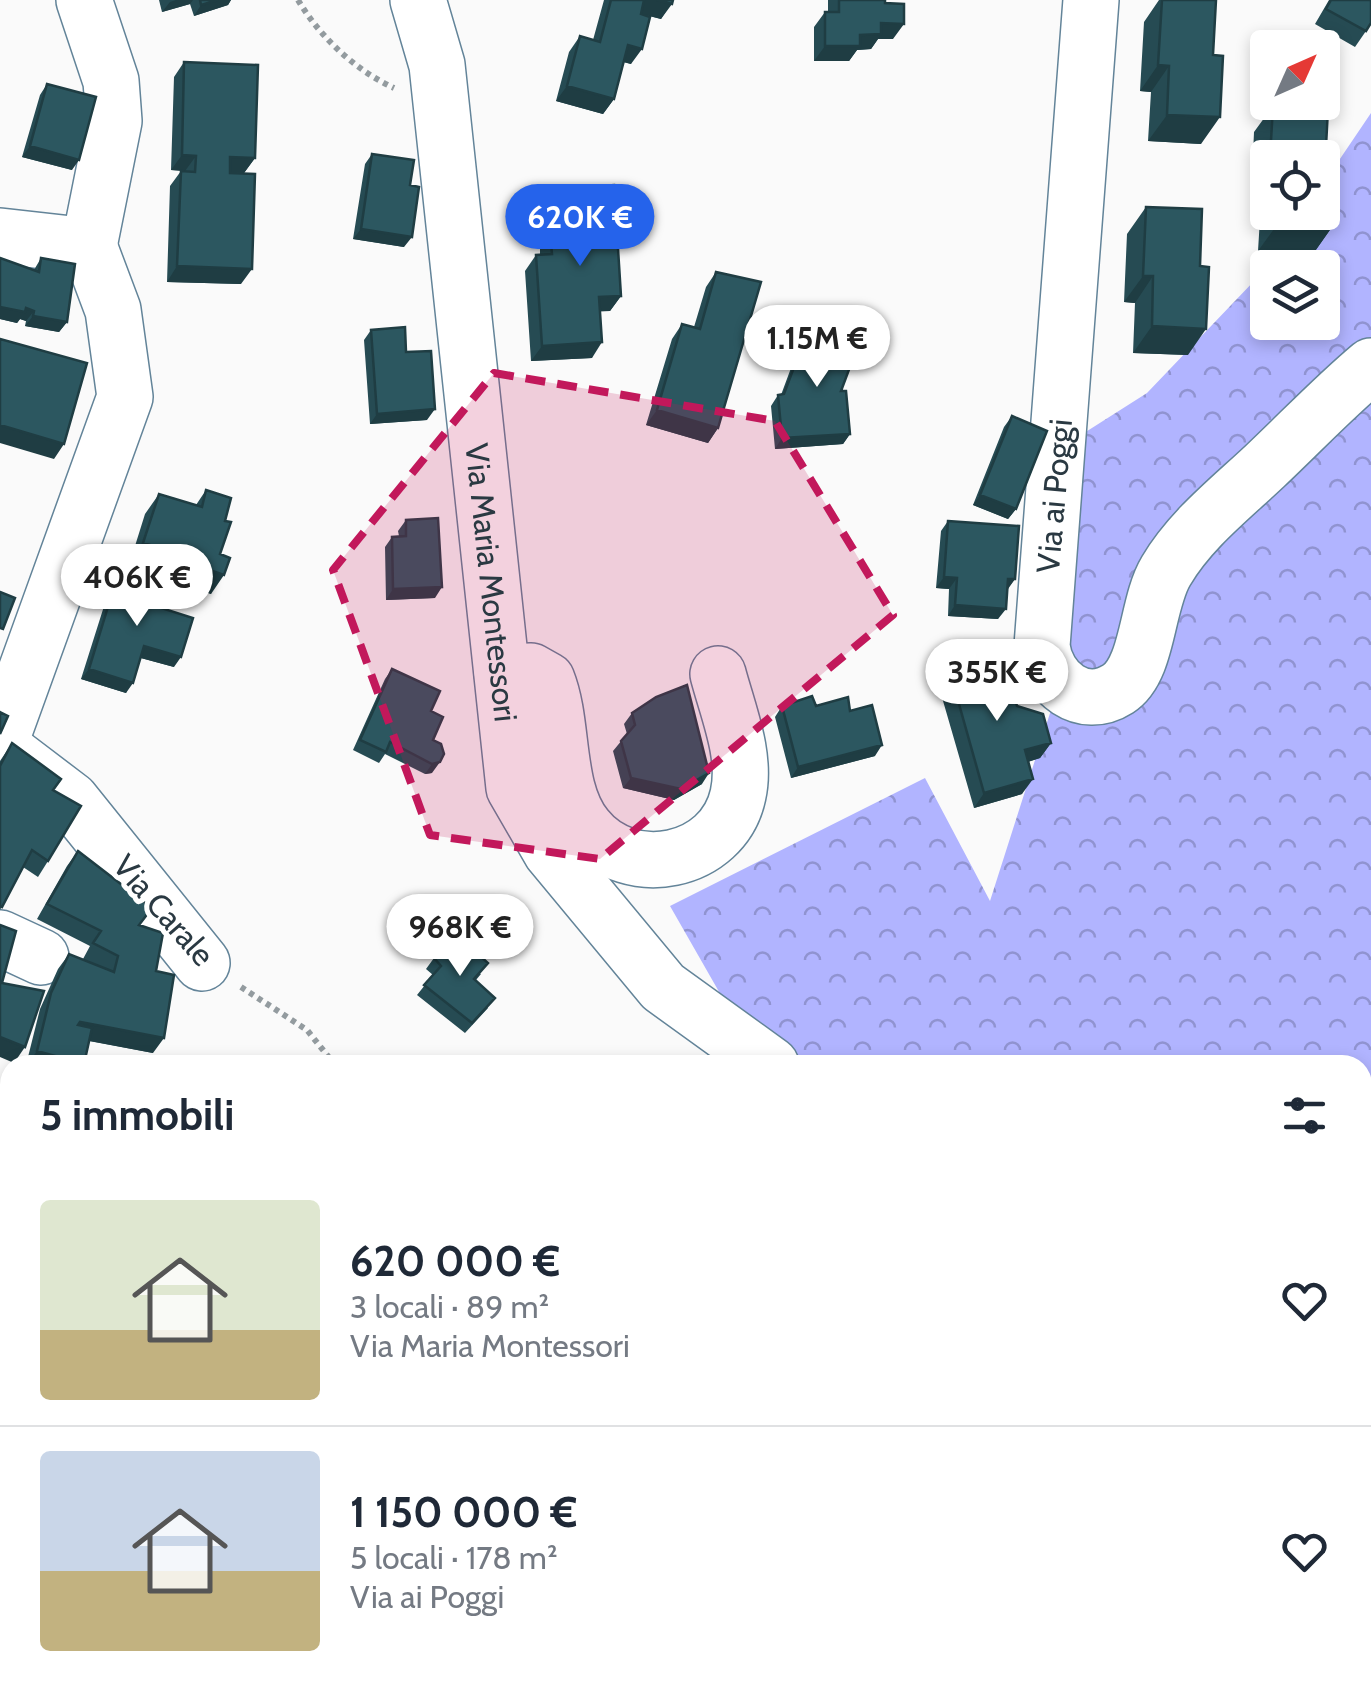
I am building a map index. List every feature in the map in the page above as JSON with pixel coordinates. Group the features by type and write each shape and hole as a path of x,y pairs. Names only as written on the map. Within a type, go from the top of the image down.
{"street":[{"path":"0,744 125,397 113,310 89,246 114,121 111,81 84,0"},
{"name":"Via Maria Montessori","path":"418,0 437,65 514,788 551,852 662,987 757,1055"},
{"name":"Via ai Poggi","path":"1091,0 1042,646 1044,661 1061,687 1087,697 1101,696 1129,679 1137,667 1152,600 1178,554 1371,366"},
{"path":"0,236 89,246"},
{"path":"502,672 531,671 547,680 571,797 586,828 628,857 653,861 676,859 706,844 729,818 738,798 738,752 718,674"},
{"name":"Via Carale","path":"0,744 71,800 202,962"}],"path":[{"path":"298,0 315,30 377,80 407,94 403,72 437,65"},
{"name":"Via Carale","path":"202,962 308,1030 327,1055"}],"highlighted area":[{"path":"494,373 775,421 893,615 600,859 430,835 333,570"}],"green space":[{"path":"1371,113 1371,1055 775,1055 742,1032 670,906 925,778 990,901 1059,685 1040,461 1147,393 1250,285 1250,340 1340,340 1340,250 1281,250 1294,230 1340,230 1340,159"}],"building":[{"path":"611,0 644,0 641,14 650,17 642,49 628,45 614,99 567,86 580,36 600,42"},
{"path":"839,0 904,4 904,24 881,23 881,34 860,35 860,46 825,46 825,12 839,12"},
{"path":"1162,0 1216,0 1213,55 1223,56 1220,117 1167,115 1169,66 1158,65"},
{"path":"1331,0 1371,0 1371,23 1366,31 1326,9"},
{"path":"184,62 258,65 255,158 230,157 230,173 255,174 252,269 177,266 181,171 195,172 196,156 182,155"},
{"path":"47,84 96,97 79,160 30,146"},
{"path":"1272,120 1327,120 1326,140 1271,140"},
{"path":"372,154 414,160 410,185 419,187 412,237 361,229"},
{"path":"614,185 621,296 599,297 602,342 542,346 536,255 552,254 550,232 562,231 561,215 570,214 568,188"},
{"path":"1146,207 1202,209 1200,266 1209,267 1206,329 1152,326 1153,276 1143,276"},
{"path":"0,258 39,272 41,258 75,264 67,322 33,316 34,311 26,308 25,312 0,307"},
{"path":"716,272 761,282 718,428 657,410 682,324 700,329"},
{"path":"405,327 406,352 431,351 435,409 377,414 371,330"},
{"path":"808,330 857,348 841,391 846,391 850,434 782,438 778,395 784,394"},
{"path":"0,339 87,363 64,444 0,425"},
{"path":"1012,416 1047,431 1016,509 980,495"},
{"path":"206,490 231,498 225,521 231,522 220,554 230,558 224,575 210,570 206,581 180,572 186,555 143,543 159,494 202,507"},
{"path":"438,518 442,587 393,589 392,537 406,536 406,520"},
{"path":"948,521 1019,526 1015,579 1008,579 1006,609 955,605 957,578 944,577"},
{"path":"118,574 164,588 158,607 193,618 181,657 144,646 133,683 89,669"},
{"path":"0,592 15,598 3,629 0,628"},
{"path":"1003,655 1017,706 1043,714 1051,743 1025,750 1033,779 984,793 950,672"},
{"path":"392,669 440,691 431,711 443,717 433,740 441,744 444,754 440,762 432,764 390,742 386,752 360,740"},
{"path":"687,685 709,773 681,789 631,778 621,741 635,725 632,713 656,697"},
{"path":"812,696 816,706 848,697 850,711 872,705 882,745 798,767 782,706"},
{"path":"0,712 8,716 0,734"},
{"path":"12,743 61,779 53,790 81,806 48,861 32,850 2,907 0,766"},
{"path":"78,851 152,908 139,925 163,933 156,971 174,975 164,1038 80,1022 78,1025 92,1028 86,1055 37,1051 51,993 69,954 114,972 118,956 93,943 101,931 47,904"},
{"path":"0,925 16,931 2,983 44,991 25,1047 0,1037"},
{"path":"456,934 488,963 474,979 495,998 472,1023 424,985 441,966 434,958"}]}
